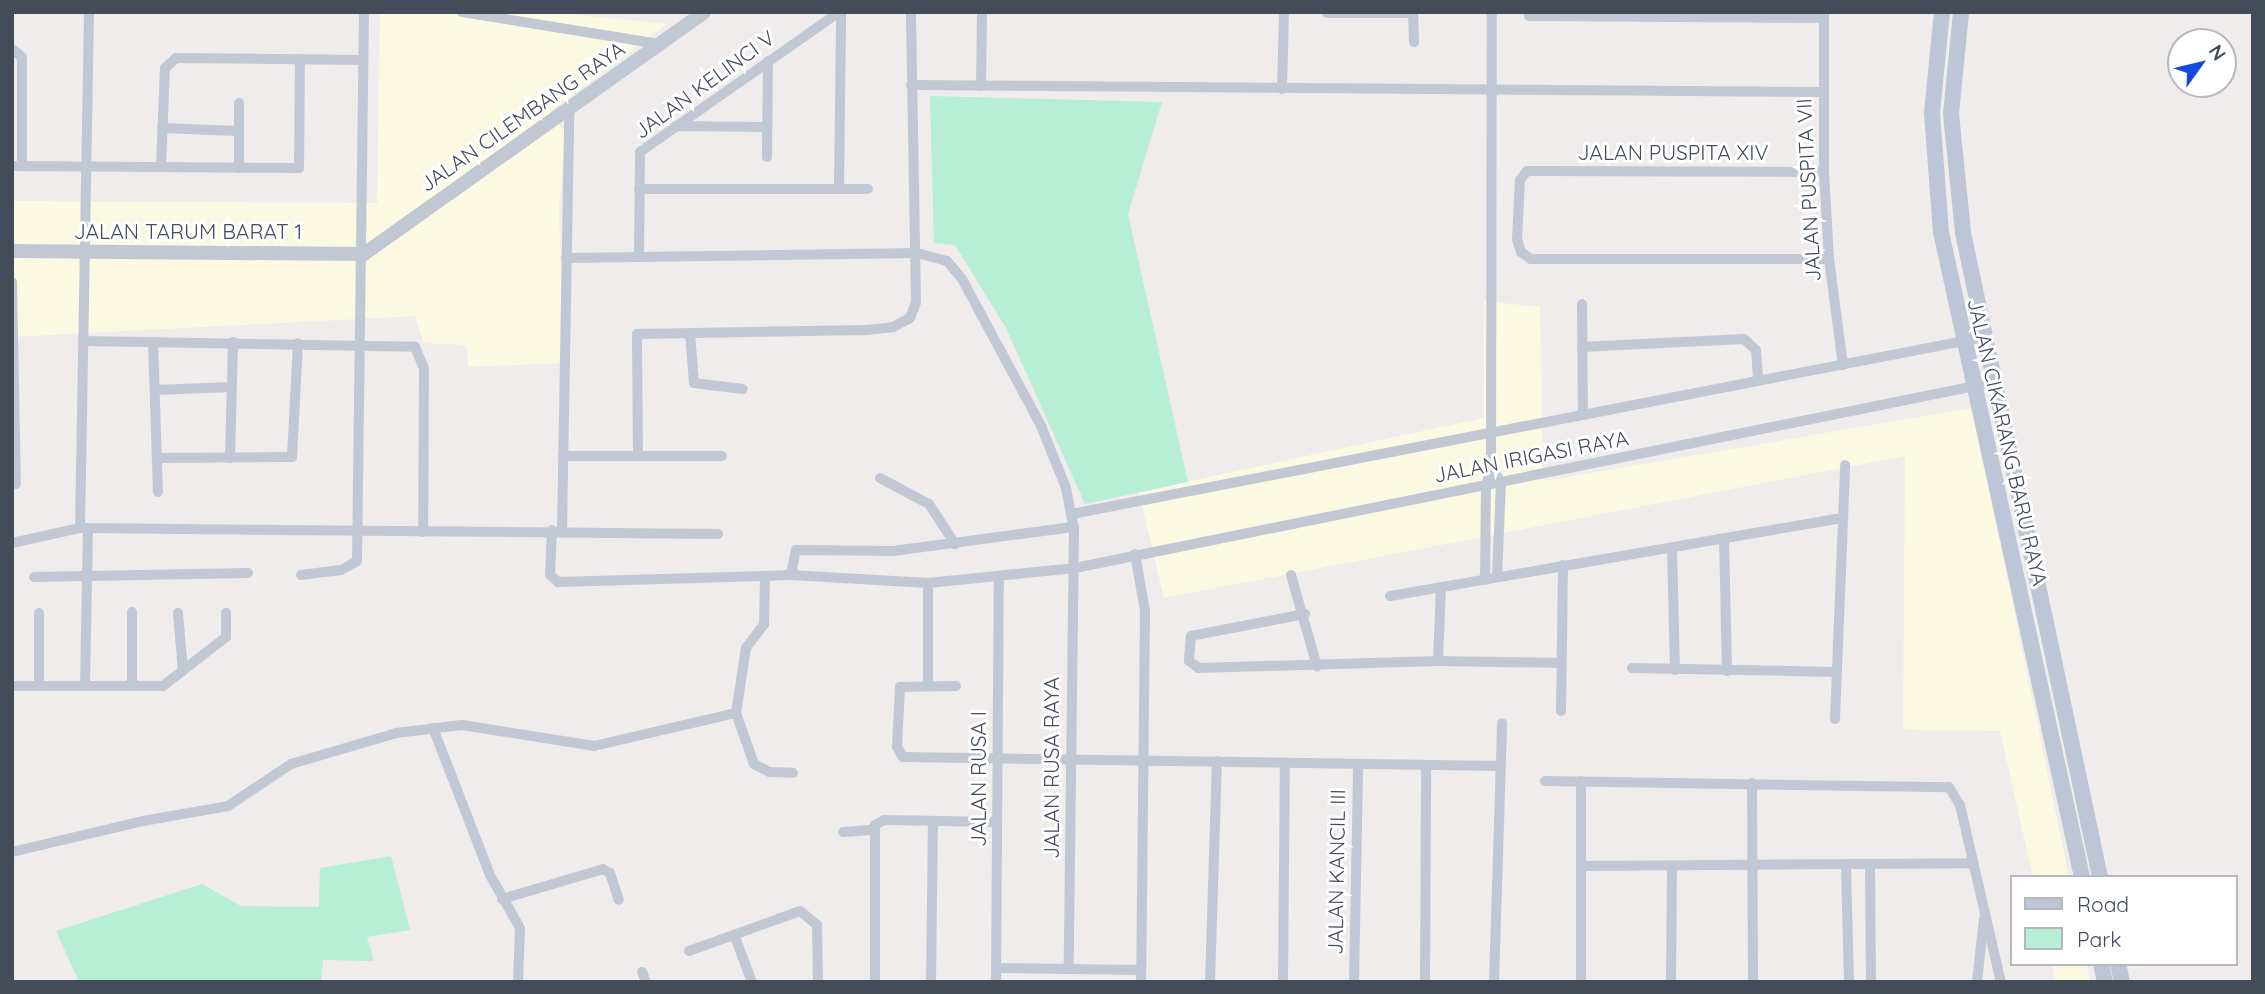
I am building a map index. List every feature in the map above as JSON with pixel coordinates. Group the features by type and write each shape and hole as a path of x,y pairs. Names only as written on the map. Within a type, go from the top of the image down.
{"main road":[{"name":"JALAN CIKARANG BARU RAYA","path":"1942,12 1933,113 1941,232 2082,875"},
{"name":"JALAN CIKARANG BARU RAYA","path":"1961,12 1951,114 1963,233 2100,875"},
{"path":"1955,304 1966,308 1977,304"}],"street":[{"path":"85,685 87,576 84,528 83,341 89,12"},
{"path":"301,575 354,566 364,254 364,12"},
{"path":"462,12 659,44"},
{"name":"JALAN CILEMBANG RAYA","path":"364,254 704,12"},
{"path":"839,188 840,12"},
{"name":"JALAN KELINCI V","path":"639,255 640,152 840,12"},
{"path":"638,456 637,334 893,327 910,318 916,302 917,253 911,12"},
{"path":"981,86 982,12"},
{"path":"1282,89 1284,12"},
{"path":"1491,579 1486,485 1491,467 1492,12"},
{"path":"1327,13 1413,13 1413,42"},
{"path":"1529,16 1824,15"},
{"name":"JALAN PUSPITA VII","path":"1824,15 1821,92 1829,259 1843,365"},
{"path":"12,49 22,57 17,166 301,167 300,59"},
{"path":"161,167 165,68 176,58 363,60"},
{"path":"767,157 768,61"},
{"path":"911,85 1282,89 1402,86 1492,91 1821,92"},
{"path":"239,103 239,168"},
{"path":"557,530 563,456 569,109"},
{"path":"676,126 767,127"},
{"path":"162,128 237,131"},
{"name":"JALAN PUSPITA XIV","path":"1825,172 1527,170 1522,174 1517,239 1521,252 1531,258 1829,259"},
{"path":"639,189 867,189"},
{"name":"JALAN TARUM BARAT 1","path":"12,251 364,254"},
{"name":"JALAN RUSA RAYA","path":"566,257 917,253 947,261 993,330 1046,439 1066,488 1072,514 1076,551 1069,760 1069,969"},
{"path":"12,282 16,484"},
{"path":"1582,304 1583,415"},
{"path":"690,333 694,383 743,389"},
{"name":"JALAN IRIGASI RAYA","path":"1072,514 1984,337"},
{"path":"1582,347 1744,339 1756,351 1758,381"},
{"path":"83,341 415,347 423,359 423,533"},
{"path":"153,342 158,492"},
{"path":"230,458 233,342"},
{"path":"157,458 289,458 295,450 298,343"},
{"name":"JALAN IRIGASI RAYA","path":"557,530 550,551 550,575 558,582 791,575 928,583 999,576 1075,568 1995,382"},
{"path":"155,390 231,387"},
{"path":"563,456 722,456"},
{"path":"1835,719 1845,465"},
{"path":"1491,467 1501,482 1491,579"},
{"path":"880,478 929,504 954,544"},
{"path":"1390,596 1843,518"},
{"path":"12,543 84,528 355,528 423,533 557,530 718,534"},
{"path":"791,575 796,550 893,551 1074,528"},
{"path":"1724,540 1727,671"},
{"path":"1672,548 1675,670"},
{"path":"996,968 1069,969 1141,976 1145,611 1135,554"},
{"path":"1561,710 1563,565"},
{"path":"34,577 248,573"},
{"path":"1291,575 1305,614 1317,666"},
{"path":"765,576 764,624 746,648 736,713 754,764 770,772 793,773"},
{"name":"JALAN RUSA I","path":"996,982 999,576"},
{"path":"928,583 928,686"},
{"path":"1438,661 1441,587"},
{"path":"39,612 39,686"},
{"path":"132,612 132,686"},
{"path":"178,613 183,671"},
{"path":"12,686 163,687 226,637 226,613"},
{"path":"1305,614 1191,636 1189,661 1199,667 1438,661 1560,663"},
{"path":"1632,668 1836,672"},
{"path":"956,686 903,685 899,689 897,747 901,756 1500,766"},
{"path":"12,852 142,821 228,806 309,757 354,742 462,725 594,746 736,713"},
{"path":"1494,982 1502,723"},
{"path":"433,728 502,899 522,938 518,982"},
{"path":"1210,982 1217,761"},
{"path":"1283,982 1285,763"},
{"name":"JALAN KANCIL III","path":"1354,982 1358,764"},
{"path":"1425,982 1426,765"},
{"path":"1545,781 1949,787 1961,806 2001,982"},
{"path":"1581,781 1581,982"},
{"path":"1752,783 1753,982"},
{"path":"875,982 875,830 884,820 997,822"},
{"path":"931,982 933,822"},
{"path":"843,832 875,830"},
{"path":"1581,866 1870,867 1972,863"},
{"path":"1671,982 1672,866"},
{"path":"1846,867 1849,982"},
{"path":"1870,867 1871,982"},
{"path":"502,899 603,869 610,873 619,900"},
{"path":"690,950 735,937 800,911 807,913 817,925 818,982"},
{"path":"1977,982 1985,917"},
{"path":"735,937 752,982"}],"shaded area":[{"path":"380,12 552,12 667,24 550,112 566,133 559,207 563,363 468,367 467,345 423,343 415,316 12,337 12,201 377,203"},
{"path":"1484,301 1540,307 1543,481 1972,408 2069,875 2033,875 2000,731 1903,730 1905,456 1164,598 1139,492 1483,418"},
{"path":"2052,966 2087,966 2090,982 2056,982"}],"green space":[{"path":"930,96 1162,102 1128,214 1188,482 1085,504 1006,328 955,245 934,243"},
{"path":"391,856 410,930 367,937 374,961 323,960 321,982 79,982 56,931 202,884 241,906 319,907 320,868"}]}
